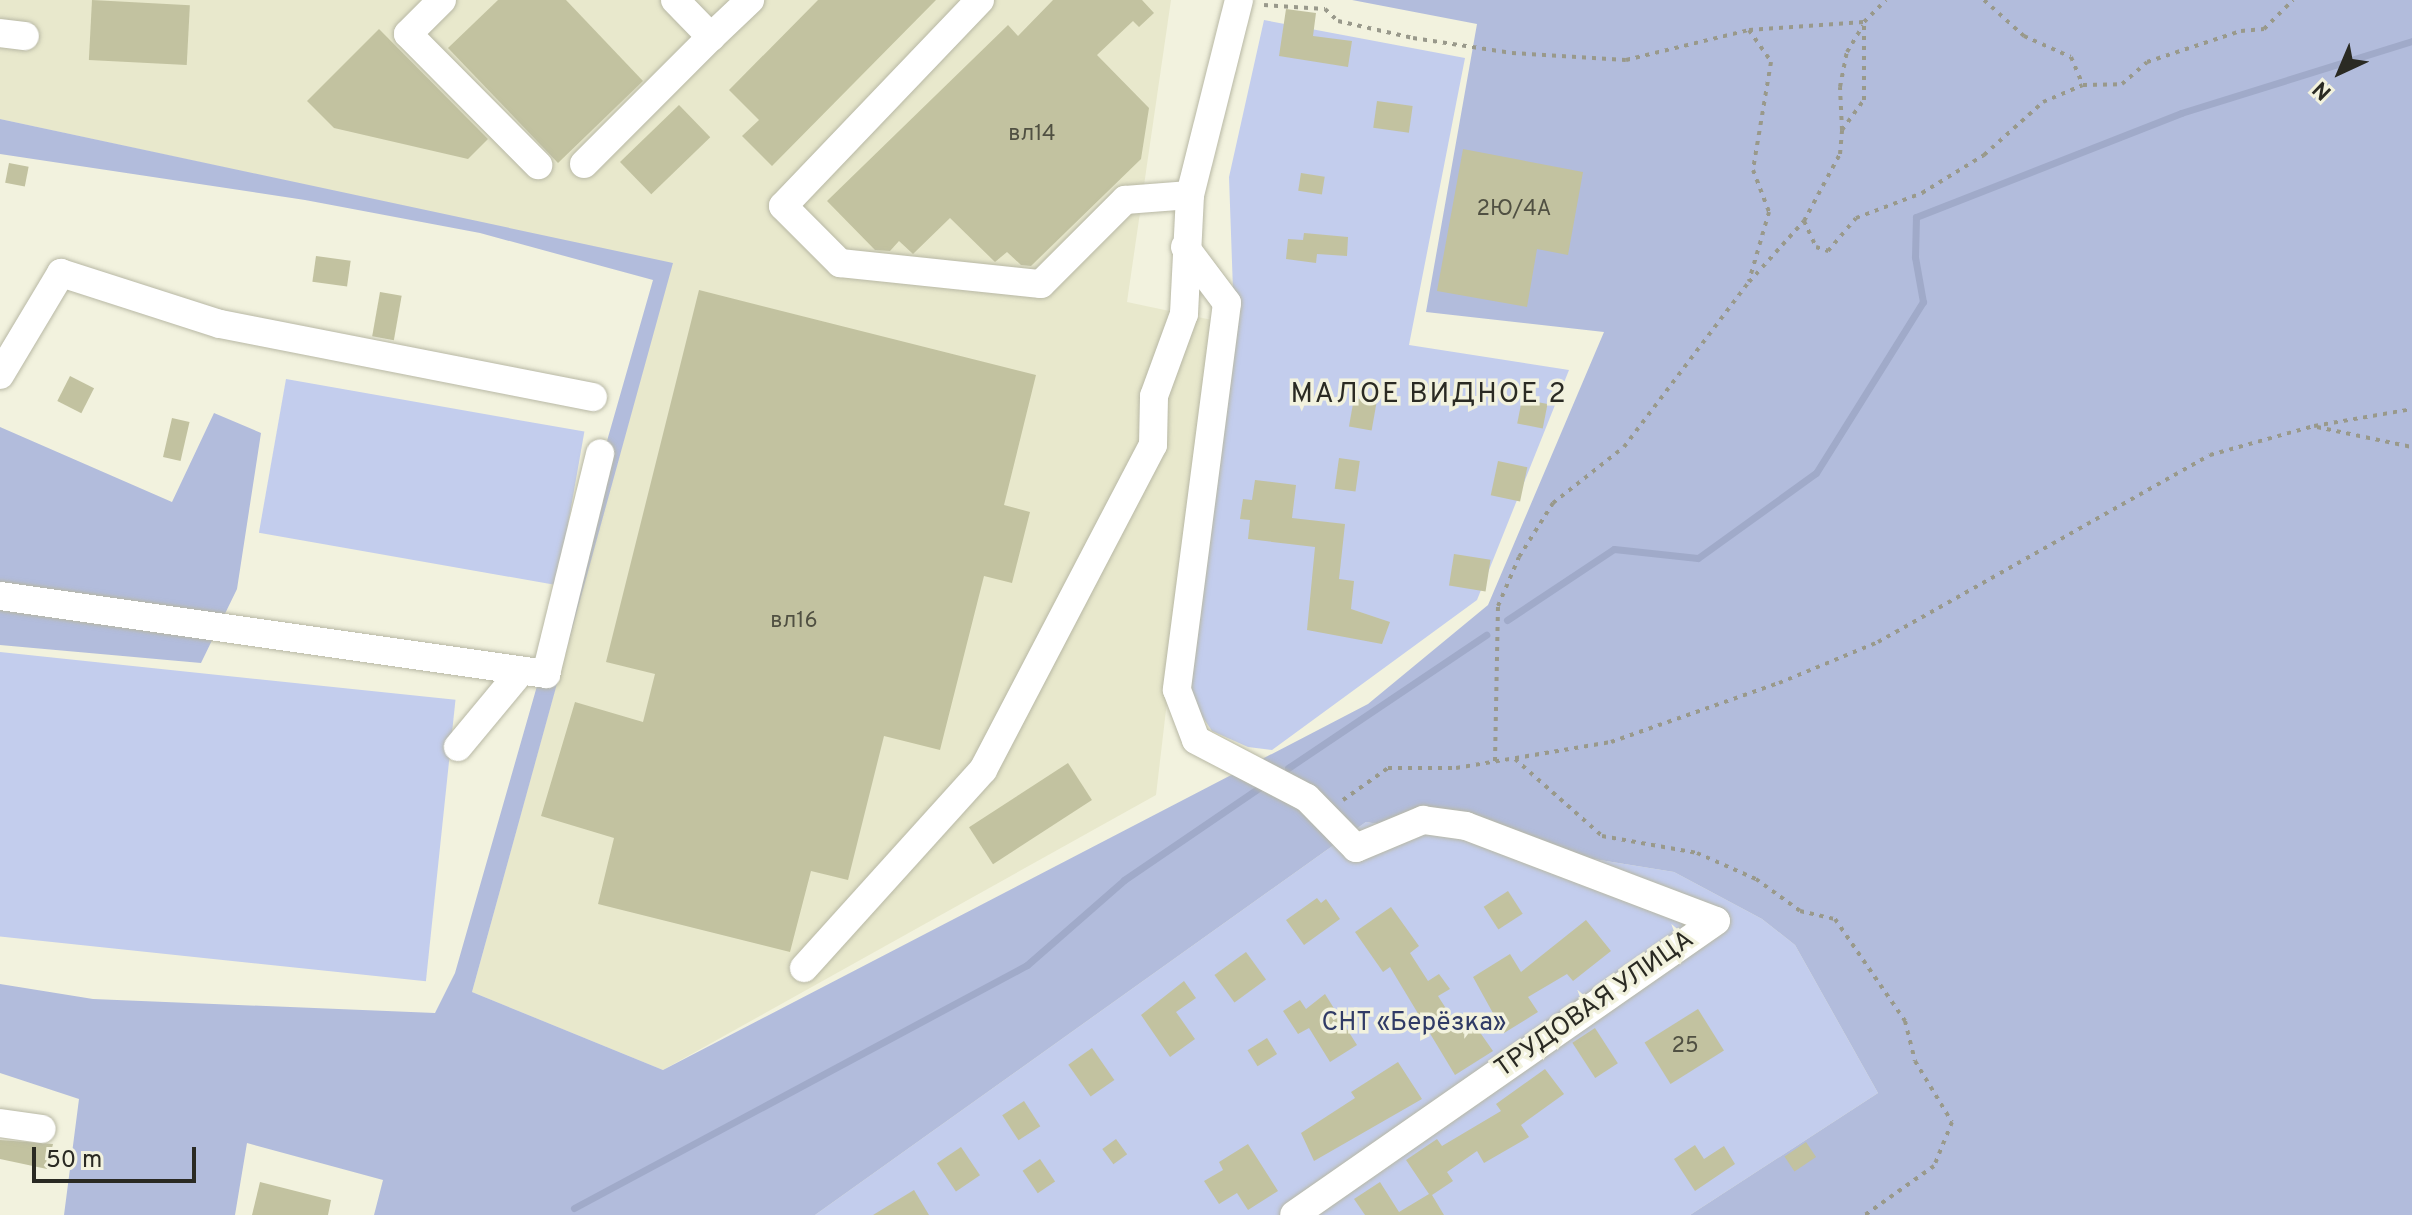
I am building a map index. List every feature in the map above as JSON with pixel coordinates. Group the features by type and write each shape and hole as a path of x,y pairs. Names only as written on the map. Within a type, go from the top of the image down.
{"street":[{"path":"442,0 408,34 538,165"},
{"path":"675,0 711,37"},
{"path":"584,164 750,0"},
{"path":"980,0 783,206 840,263 1041,284 1125,200 1190,195"},
{"path":"804,968 983,770 1153,445 1154,396 1184,314 1190,195 1239,0"},
{"path":"1185,247 1227,303 1177,690 1196,740 1307,798"},
{"path":"0,375 61,273 220,324 593,397"},
{"path":"0,596 546,674 600,454"},
{"path":"458,747 521,671"},
{"name":"ТРУДОВАЯ УЛИЦА","path":"1294,1215 1716,921 1466,826 1423,820 1356,848 1307,798"},
{"path":"0,1123 42,1129"}],"path":[{"path":"1257,0 1268,8 1325,9 1338,21 1413,38 1512,53 1626,60 1749,30 1864,22"},
{"path":"1495,761 1498,606 1519,557 1553,503 1624,447 1749,282 1804,221 1840,154 1840,87 1847,52 1864,22 1886,0"},
{"path":"1984,0 2024,36 2071,57 2083,85"},
{"path":"1804,221 1807,236 1828,251 1856,218 1922,193 1984,155 2043,102 2083,85 2122,84 2147,62 2241,31 2264,29 2293,0"},
{"path":"1842,130 1864,100 1864,22"},
{"path":"1749,30 1771,62 1753,170 1769,212 1749,282"},
{"path":"1307,798 1335,806 1388,768 1456,768 1611,742 1878,642 1985,577 2210,455 2314,426 2412,409"},
{"path":"2314,426 2412,447"},
{"path":"1515,759 1602,836 1697,853 1756,879 1800,911 1835,919 1905,1021 1915,1061 1952,1122 1934,1166 1865,1215"}],"shaded area":[{"path":"0,0 1171,0 1127,302 1212,320 1156,795 663,1070 472,992 672,264 0,119"},
{"path":"1352,0 2412,0 2412,1215 1690,1215 1878,1093 1795,945 1762,919 1674,872 1366,822 815,1215 374,1215 383,1180 247,1143 235,1215 64,1215 79,1099 0,1073 0,984 93,999 435,1013 455,973 653,280 480,233 305,200 0,154 0,119 673,263 472,992 663,1070 1368,704 1488,605 1604,332 1426,312 1477,24"},
{"path":"214,413 261,433 237,589 201,663 0,645 0,427 172,502"}],"green space":[{"path":"1264,20 1465,58 1409,345 1569,370 1477,600 1272,750 1248,747 1212,731 1190,698 1234,319 1229,177"},
{"path":"286,379 584,432 557,585 259,533"},
{"path":"0,652 455,700 426,981 0,937"},
{"name":"СНТ «Берёзка»","path":"1366,822 1674,872 1762,919 1795,945 1878,1093 1690,1215 815,1215"}],"building":[{"path":"92,0 190,5 187,65 89,60"},
{"path":"498,0 566,0 643,81 558,163 448,48"},
{"path":"818,0 936,0 772,166 742,136 759,120 729,90"},
{"path":"1053,0 1142,0 1154,13 1139,27 1133,21 1097,55 1149,108 1141,159 1031,266 1021,265 1007,252 995,262 950,218 913,254 899,241 890,251 875,250 827,201 1008,25 1018,36"},
{"path":"1286,9 1316,13 1313,36 1352,41 1348,67 1279,56"},
{"path":"379,29 488,139 468,159 334,128 307,101"},
{"path":"1377,101 1413,106 1409,133 1373,128"},
{"path":"679,105 710,137 651,194 620,162"},
{"path":"1463,149 1583,172 1568,255 1537,249 1527,307 1437,291"},
{"path":"9,163 29,167 25,186 5,183"},
{"path":"1301,173 1325,177 1322,195 1298,191"},
{"path":"1304,233 1348,237 1347,256 1317,254 1316,263 1286,259 1288,239 1303,240"},
{"path":"316,256 351,261 347,287 312,282"},
{"path":"699,290 1036,375 1004,505 1030,512 1012,583 984,576 940,750 884,736 848,880 811,871 790,952 598,904 614,838 541,816 575,702 643,722 655,674 606,662"},
{"path":"380,292 402,296 394,340 372,336"},
{"path":"70,376 94,388 81,413 57,401"},
{"path":"1354,398 1377,402 1372,431 1349,427"},
{"path":"1522,399 1548,404 1543,429 1517,424"},
{"path":"172,418 190,422 181,461 163,457"},
{"path":"1339,458 1360,461 1355,492 1335,489"},
{"path":"1498,461 1527,467 1520,501 1491,495"},
{"path":"1255,480 1296,485 1292,518 1345,524 1339,579 1354,581 1351,609 1390,622 1382,644 1307,630 1315,547 1248,539 1250,520 1240,519 1243,499 1252,500"},
{"path":"1454,554 1491,560 1486,591 1449,586"},
{"path":"1068,763 1092,800 993,864 969,827"},
{"path":"1508,891 1523,914 1498,929 1484,907"},
{"path":"1317,898 1321,903 1326,899 1340,919 1304,945 1286,920"},
{"path":"1391,907 1419,946 1410,953 1428,981 1439,974 1450,989 1438,996 1459,1029 1472,1021 1493,1051 1455,1075 1390,967 1383,972 1355,932"},
{"path":"1586,920 1611,951 1573,981 1567,974 1528,997 1538,1012 1504,1033 1473,977 1510,954 1521,972"},
{"path":"1246,952 1266,980 1234,1002 1214,975"},
{"path":"1184,981 1196,998 1176,1012 1195,1039 1170,1057 1141,1015"},
{"path":"1325,994 1357,1045 1330,1062 1309,1028 1298,1034 1283,1011 1300,1000 1306,1009"},
{"path":"1698,1009 1724,1051 1671,1084 1645,1042"},
{"path":"1595,1028 1618,1063 1595,1078 1572,1043"},
{"path":"1267,1038 1277,1054 1258,1066 1247,1050"},
{"path":"1092,1048 1114,1080 1091,1097 1068,1065"},
{"path":"1398,1062 1422,1099 1314,1161 1301,1133 1355,1098 1351,1092"},
{"path":"1545,1069 1564,1094 1521,1125 1529,1137 1484,1163 1477,1151 1447,1172 1453,1181 1432,1195 1444,1215 1365,1215 1354,1199 1380,1182 1399,1212 1429,1194 1406,1160 1437,1139 1442,1146 1501,1111 1496,1104"},
{"path":"1024,1101 1040,1126 1019,1140 1002,1115"},
{"path":"1116,1139 1127,1154 1113,1164 1102,1149"},
{"path":"0,1140 53,1144 47,1169 0,1159"},
{"path":"1806,1142 1816,1157 1795,1171 1784,1157"},
{"path":"1248,1144 1278,1191 1248,1210 1237,1193 1219,1204 1204,1181 1223,1170 1219,1162"},
{"path":"1695,1145 1704,1159 1724,1146 1735,1164 1695,1191 1674,1159"},
{"path":"961,1147 980,1175 956,1191 937,1163"},
{"path":"1040,1159 1055,1181 1038,1193 1023,1171"},
{"path":"260,1182 331,1200 328,1215 252,1215"},
{"path":"914,1190 929,1215 873,1215"}],"waterway":[{"path":"1507,620 1614,549 1698,558 1816,473 1923,302 1915,257 1916,217 2181,113 2412,41"},
{"path":"1288,768 1486,635"},
{"path":"574,1208 1027,965 1124,880 1262,786"}],"district":[{"name":"МАЛОЕ ВИДНОЕ 2","path":"1429,395"}]}
